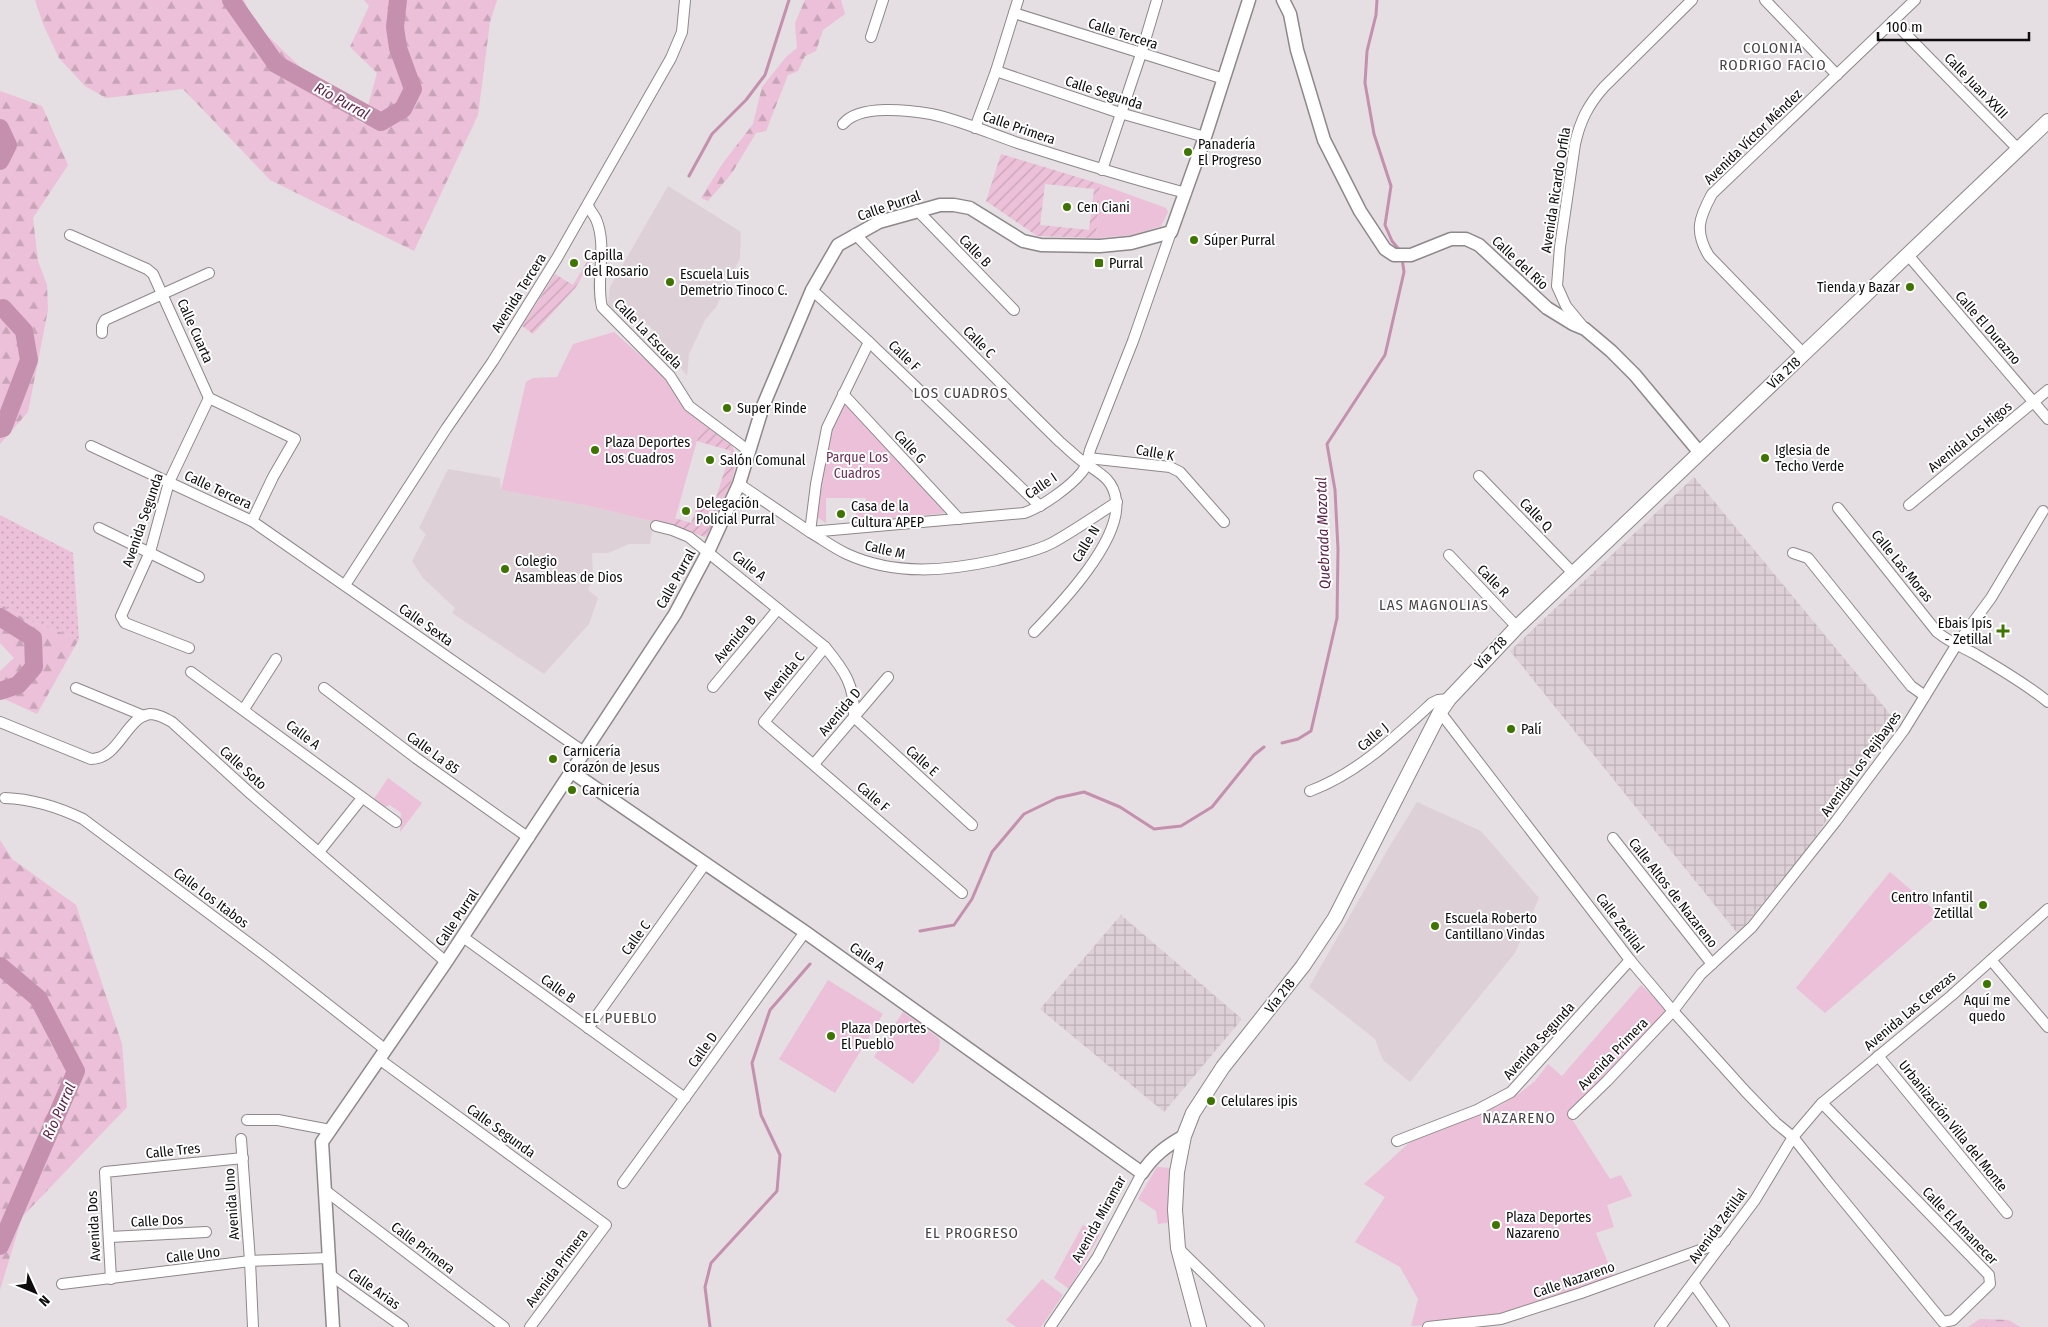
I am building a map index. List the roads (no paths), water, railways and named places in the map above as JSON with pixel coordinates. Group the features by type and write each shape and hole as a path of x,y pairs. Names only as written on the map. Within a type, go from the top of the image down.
{"main road":[{"name":"Vía 218","path":"1199,1327 1178,1248 1174,1210 1177,1172 1184,1136 1193,1113 1209,1086 1308,959 1335,918 1440,712 1449,699 1517,627 2048,121"}],"street":[{"name":"Avenida Tercera","path":"344,584 526,309 588,206 677,46 683,24 685,0"},
{"path":"871,37 883,0"},
{"path":"975,128 996,71 1018,0"},
{"path":"1102,170 1141,54 1156,0"},
{"path":"1171,232 1206,137 1249,0"},
{"name":"Calle del Río","path":"1283,0 1290,14 1298,50 1324,140 1371,230 1385,250 1394,255 1411,255 1451,239 1466,239 1480,245 1547,308 1585,329 1635,375 1700,453"},
{"name":"Avenida Ricardo Orfila","path":"1585,329 1566,306 1557,286 1560,247 1579,127 1592,100 1692,0"},
{"path":"1765,0 1837,75"},
{"name":"Avenida Víctor Méndez","path":"1804,354 1709,256 1703,246 1698,228 1702,213 1712,194 1915,0"},
{"name":"Calle Tercera","path":"1014,13 1224,79"},
{"name":"Calle Juan XXIII","path":"1893,21 2018,149"},
{"name":"Calle Segunda","path":"996,71 1120,113 1206,137"},
{"name":"Calle Primera","path":"843,124 855,114 866,111 930,114 1102,170 1186,193"},
{"name":"Calle Purral","path":"334,1327 329,1274 322,1142 463,937 675,614 708,552 739,484 763,406 812,290 838,245 879,222 917,210 954,204 970,208 1023,241 1041,245 1100,246 1131,243 1171,232"},
{"name":"Calle La Escuela","path":"588,206 596,219 600,234 599,297 602,307 670,376 689,406 749,451"},
{"name":"Calle B","path":"917,210 1014,310"},
{"name":"Calle I","path":"810,532 1024,513 1040,506 1074,481 1088,461 1134,341 1171,232"},
{"name":"Calle C","path":"855,234 1077,458 1088,461"},
{"name":"Calle Cuarta","path":"70,235 150,271 163,293 209,398"},
{"name":"Calle El Durazno","path":"1908,255 2048,419"},
{"path":"102,333 102,326 105,320 209,273"},
{"name":"Calle F","path":"812,290 1040,506"},
{"path":"739,484 810,532 816,484 827,428 868,342"},
{"name":"Avenida Los Higos","path":"1909,505 2048,390"},
{"name":"Calle G","path":"843,394 959,519"},
{"path":"209,398 295,439 273,477 252,521"},
{"name":"Avenida Segunda","path":"189,648 125,622 121,616 150,552 169,482 209,398"},
{"name":"Calle Tercera","path":"90,446 252,521"},
{"path":"1088,461 1105,477 1117,502"},
{"name":"Calle K","path":"1088,461 1170,467 1175,469 1180,472 1224,522"},
{"name":"Calle Q","path":"1479,476 1574,573"},
{"name":"Calle M","path":"810,532 847,554 902,569 931,571 956,568 1030,552 1051,544 1117,502"},
{"name":"Calle N","path":"1034,632 1054,610 1101,549 1113,523 1117,502"},
{"name":"Calle Las Moras","path":"1838,508 1937,632 1947,640 1957,644 2034,690 2048,702"},
{"name":"Avenida Los Pejibayes","path":"1673,1011 1701,974 1752,926 1904,730 1957,644 1991,598 2043,511"},
{"name":"Calle Sexta","path":"252,521 584,752"},
{"name":"Calle A","path":"656,526 672,530 689,538 825,647 840,665 849,681 854,700 854,718"},
{"path":"99,528 199,577"},
{"path":"1793,553 1808,558 1912,686 1925,696"},
{"name":"Calle R","path":"1449,555 1517,627"},
{"name":"Avenida B","path":"713,686 778,609"},
{"name":"Avenida C","path":"764,722 825,647"},
{"path":"244,709 276,659"},
{"name":"Calle A","path":"191,672 396,822"},
{"name":"Avenida D","path":"814,764 888,677"},
{"name":"Calle Soto","path":"76,688 144,716 157,715 172,722 251,794 446,962"},
{"name":"Calle La 85","path":"324,688 416,758 529,838"},
{"name":"Calle J","path":"1310,791 1333,782 1362,764 1432,703 1438,700 1449,699"},
{"name":"Calle Zetillal","path":"1440,712 1630,960 1746,1092 1776,1123 1794,1137"},
{"path":"0,722 91,759 98,759 110,751 136,722 144,716"},
{"name":"Calle E","path":"854,718 972,825"},
{"name":"Calle F","path":"764,722 962,893"},
{"name":"Calle A","path":"572,772 805,932 1142,1173"},
{"name":"Calle Los Itabos","path":"5,798 26,799 42,803 83,819 266,956 382,1055"},
{"path":"319,852 362,798"},
{"name":"Calle Altos de Nazareno","path":"1613,838 1712,964"},
{"name":"Calle C","path":"588,1028 705,864"},
{"name":"Avenida Las Cerezas","path":"1794,1137 1822,1103 1991,960 2048,909"},
{"name":"Calle D","path":"623,1183 805,932"},
{"name":"Calle B","path":"463,937 685,1098"},
{"name":"Avenida Segunda","path":"1396,1141 1477,1110 1511,1092 1630,960"},
{"path":"1991,960 2048,1027"},
{"name":"Avenida Primera","path":"1572,1114 1607,1081 1673,1011"},
{"name":"Calle Segunda","path":"382,1055 606,1225"},
{"name":"Urbanización Villa del Monte","path":"1878,1056 2007,1214"},
{"name":"Calle El Amanecer","path":"1794,1137 1829,1183 1943,1322 1953,1320 1990,1284 1989,1275 1822,1103"},
{"path":"247,1120 278,1120 330,1130"},
{"name":"Avenida Miramar","path":"1050,1327 1097,1258 1142,1173 1157,1153 1184,1136"},
{"name":"Avenida Zetillal","path":"1660,1327 1755,1200 1794,1137"},
{"name":"Avenida Uno","path":"241,1139 253,1327"},
{"name":"Calle Tres","path":"105,1172 243,1158"},
{"name":"Avenida Dos","path":"105,1172 111,1279"},
{"name":"Calle Primera","path":"326,1191 504,1327"},
{"name":"Avenida Primera","path":"530,1327 606,1225"},
{"name":"Calle Dos","path":"110,1237 206,1232"},
{"name":"Calle Nazareno","path":"1428,1327 1509,1316 1581,1293 1726,1240"},
{"path":"1178,1248 1259,1327"},
{"name":"Calle Uno","path":"62,1284 250,1261 328,1258"},
{"name":"Calle Arias","path":"329,1274 403,1327"},
{"path":"1693,1283 1724,1327"}],"waterway":[{"name":"Río Purral","path":"231,0 276,64 381,122 403,109 413,89 398,48 395,27 398,0"},
{"path":"689,176 712,134 746,100 765,75 789,0"},
{"name":"Quebrada Mozotal","path":"1377,0 1376,15 1367,51 1365,83 1374,134 1391,186 1385,225 1392,241 1401,252"},
{"name":"Río Purral","path":"0,128 8,145 0,161"},
{"name":"Quebrada Mozotal","path":"1282,743 1298,739 1311,731 1337,618 1338,549 1335,490 1327,444 1385,355 1404,272 1402,258"},
{"name":"Río Purral","path":"0,309 3,308 24,331 29,360 3,428 0,429"},
{"name":"Río Purral","path":"0,617 33,638 34,667 18,685 0,691"},
{"name":"Quebrada Mozotal","path":"920,931 954,925 972,899 992,852 1024,814 1057,798 1084,792 1120,807 1154,829 1181,826 1212,807 1254,755 1264,747"},
{"name":"Quebrada Mozotal","path":"710,1327 705,1287 711,1263 777,1191 780,1155 761,1115 752,1063 770,1010 810,964"},
{"name":"Río Purral","path":"0,966 38,998 76,1071 0,1246"}],"place":[{"name":"Panadería El Progreso","path":"1188,152"},
{"name":"Cen Ciani","path":"1067,207"},
{"name":"Súper Purral","path":"1194,240"},
{"name":"Capilla del Rosario","path":"574,263"},
{"name":"Purral","path":"1099,263"},
{"name":"Escuela Luis Demetrio Tinoco C.","path":"670,282"},
{"name":"Tienda y Bazar","path":"1910,287"},
{"name":"Super Rinde","path":"727,408"},
{"name":"Plaza Deportes Los Cuadros","path":"595,450"},
{"name":"Iglesia de Techo Verde","path":"1765,458"},
{"name":"Salón Comunal","path":"710,460"},
{"name":"Delegación Policial Purral","path":"686,511"},
{"name":"Casa de la Cultura APEP","path":"841,514"},
{"name":"Colegio Asambleas de Dios","path":"505,569"},
{"name":"Ebais Ipís - Zetillal","path":"2003,631"},
{"name":"Palí","path":"1511,729"},
{"name":"Carnicería Corazón de Jesus","path":"553,759"},
{"name":"Carnicería","path":"572,790"},
{"name":"Centro Infantil Zetillal","path":"1983,905"},
{"name":"Escuela Roberto Cantillano Vindas","path":"1435,926"},
{"name":"Aquí me quedo","path":"1987,984"},
{"name":"Plaza Deportes El Pueblo","path":"831,1036"},
{"name":"Celulares ipis","path":"1211,1101"},
{"name":"Plaza Deportes Nazareno","path":"1496,1225"}],"district":[{"name":"COLONIA RODRIGO FACIO","path":"1773,56"},
{"name":"LOS CUADROS","path":"961,393"},
{"name":"LAS MAGNOLIAS","path":"1434,605"},
{"name":"EL PUEBLO","path":"621,1018"},
{"name":"NAZARENO","path":"1519,1118"},
{"name":"EL PROGRESO","path":"972,1233"}],"park label":[{"name":"Parque Los Cuadros","path":"857,466"}]}
